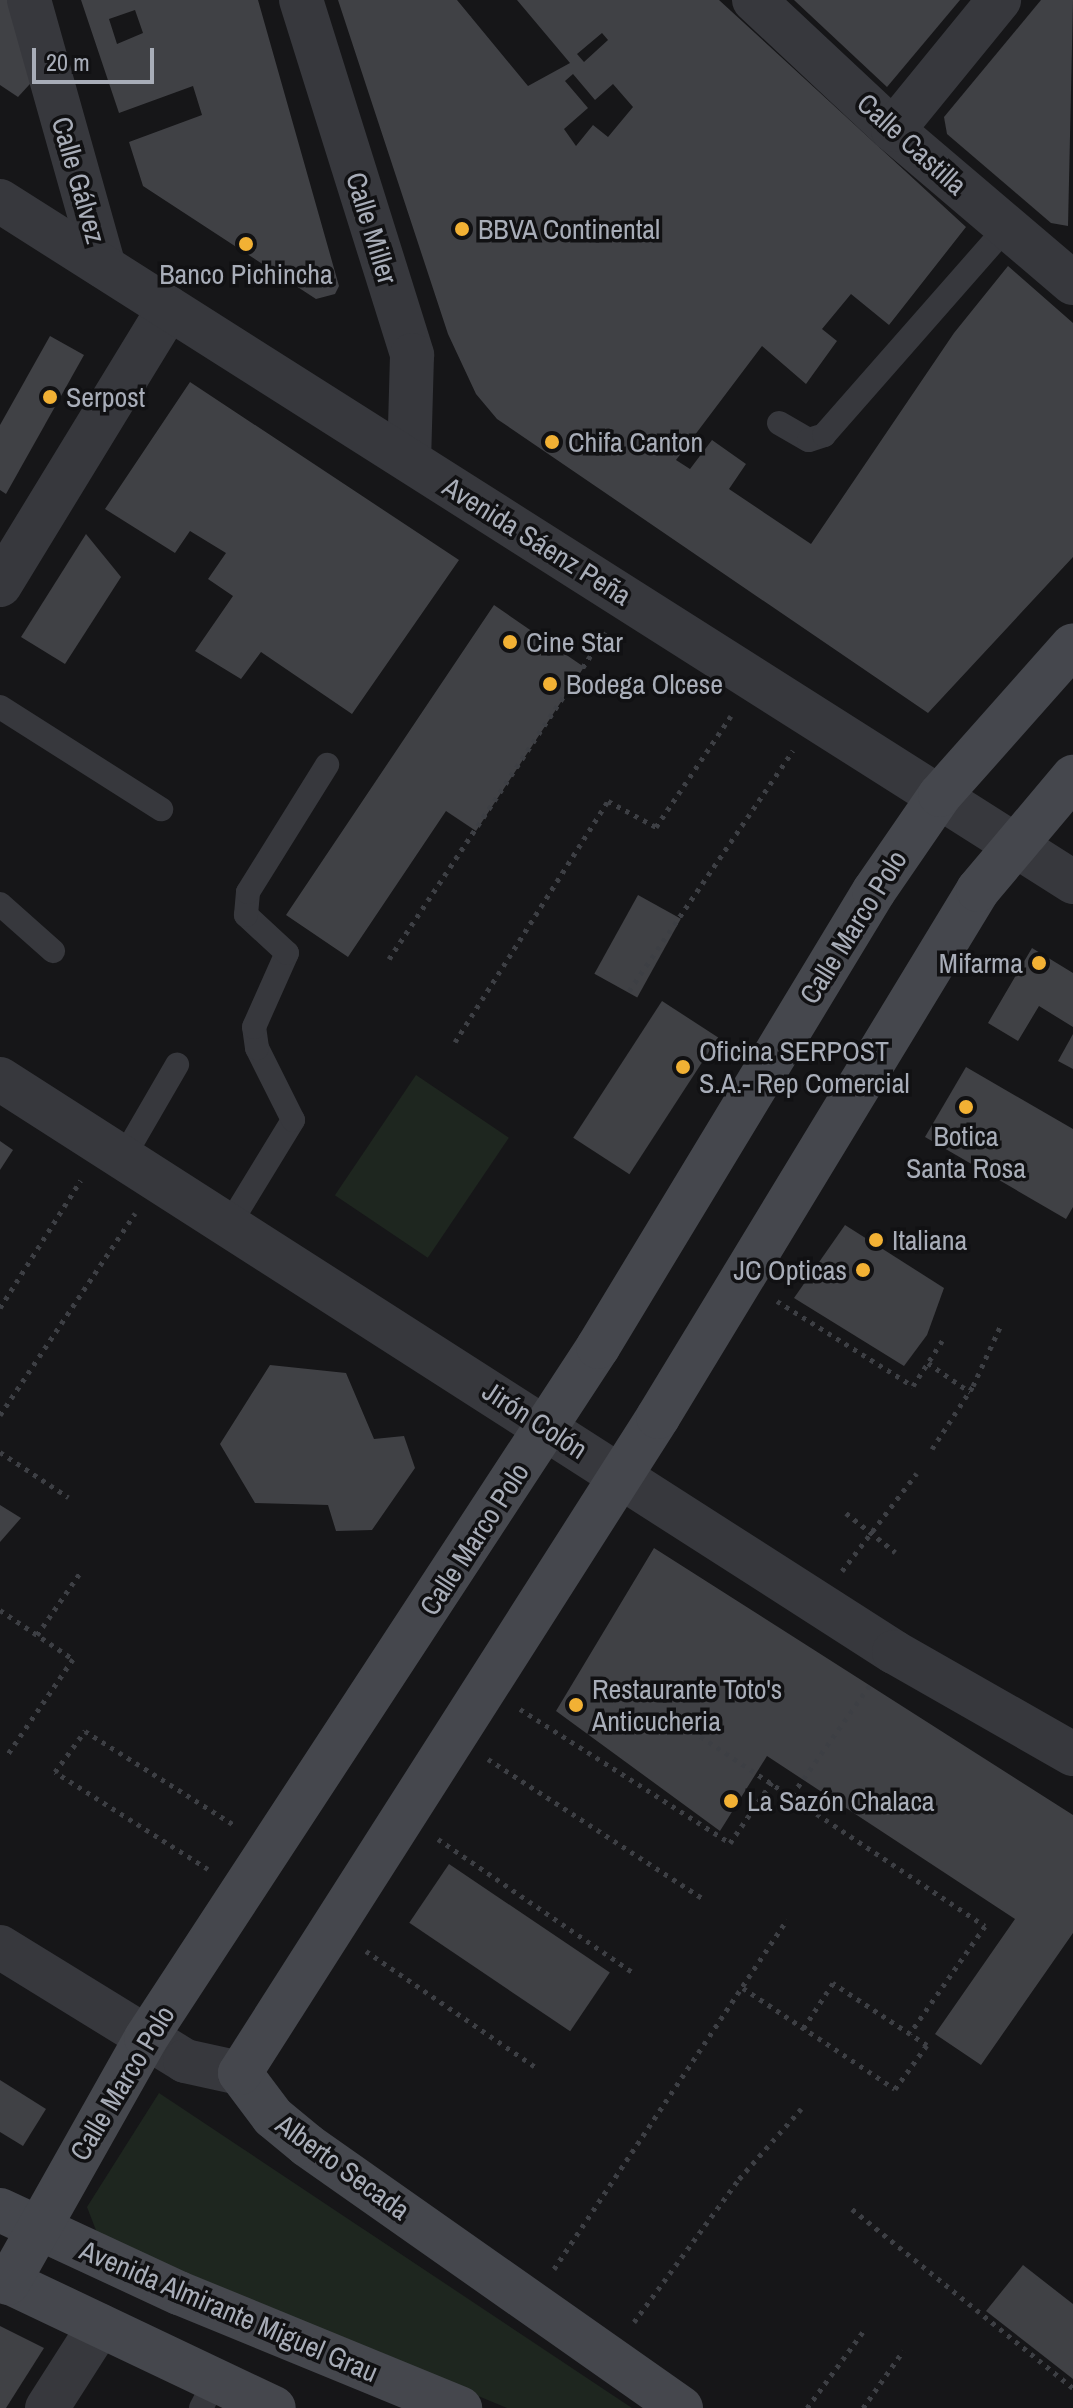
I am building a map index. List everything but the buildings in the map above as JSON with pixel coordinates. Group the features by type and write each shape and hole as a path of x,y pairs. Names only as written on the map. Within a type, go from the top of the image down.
{"main road":[{"name":"Calle Marco Polo","path":"4,2280 19,2220 146,2038 546,1427 874,891 940,795 1073,645"},
{"path":"240,2073 621,1475 1013,842 1073,777"},
{"name":"Alberto Secada","path":"240,2073 273,2117 307,2145 681,2408"},
{"name":"Avenida Almirante Miguel Grau","path":"19,2220 460,2408"},
{"path":"4,2280 100,2325 209,2394 274,2408"}],"street":[{"name":"Calle Gálvez","path":"29,0 104,267"},
{"name":"Calle Miller","path":"301,0 412,355 409,460"},
{"name":"Calle Castilla","path":"754,0 893,130 1007,227 1070,275"},
{"path":"893,130 999,0"},
{"name":"Avenida Sáenz Peña","path":"0,201 816,716 1073,882"},
{"path":"0,585 169,308"},
{"name":"Jirón Colón","path":"0,1079 894,1652 1073,1754"},
{"path":"0,1947 146,2038 215,2073 240,2073"},
{"path":"47,2408 100,2325"}],"lane":[{"path":"779,423 809,440 824,435 1007,227"},
{"path":"0,707 161,809"},
{"path":"229,1225 293,1120 257,1048 254,1027 287,953 246,915 248,892 327,765"},
{"path":"0,904 53,951"},
{"path":"128,1161 177,1065"}],"path":[{"path":"389,959 630,599"},
{"path":"455,1042 608,801 656,827 756,679"},
{"path":"629,991 816,716"},
{"path":"0,1308 128,1161"},
{"path":"0,1415 128,1161"},
{"path":"742,1279 913,1386 942,1341"},
{"path":"932,1449 970,1392 1000,1327"},
{"path":"928,1363 970,1392"},
{"path":"0,1452 68,1497"},
{"path":"817,1602 917,1473"},
{"path":"846,1513 895,1552"},
{"path":"37,1635 82,1570"},
{"path":"0,1610 73,1659 6,1757"},
{"path":"792,1795 894,1652"},
{"path":"486,1687 730,1843 772,1782"},
{"path":"667,1714 985,1926 910,2033"},
{"path":"243,1891 55,1772 85,1731 271,1848"},
{"path":"455,1737 702,1898"},
{"path":"404,1816 632,1972"},
{"path":"531,2302 787,1920"},
{"path":"333,1928 534,2066"},
{"path":"743,1988 803,2029 895,2089 927,2045 833,1983 803,2029"},
{"path":"609,2357 739,2179 801,2109"},
{"path":"852,2209 1073,2388"},
{"path":"807,2408 865,2329"},
{"path":"863,2408 903,2351"}],"shaded area":[{"path":"416,1075 509,1138 428,1258 335,1195"},
{"path":"159,2093 632,2408 507,2408 99,2238 87,2207"}],"place":[{"name":"BBVA Continental","path":"462,229"},
{"name":"Banco Pichincha","path":"246,244"},
{"name":"Serpost","path":"50,397"},
{"name":"Chifa Canton","path":"552,442"},
{"name":"Cine Star","path":"510,642"},
{"name":"Bodega Olcese","path":"550,684"},
{"name":"Mifarma","path":"1039,963"},
{"name":"Oficina SERPOST S.A.- Rep Comercial","path":"683,1067"},
{"name":"Botica Santa Rosa","path":"966,1107"},
{"name":"Italiana","path":"876,1240"},
{"name":"JC Opticas","path":"863,1270"},
{"name":"Restaurante Toto's Anticucheria","path":"576,1705"},
{"name":"La Sazón Chalaca","path":"731,1801"}]}
